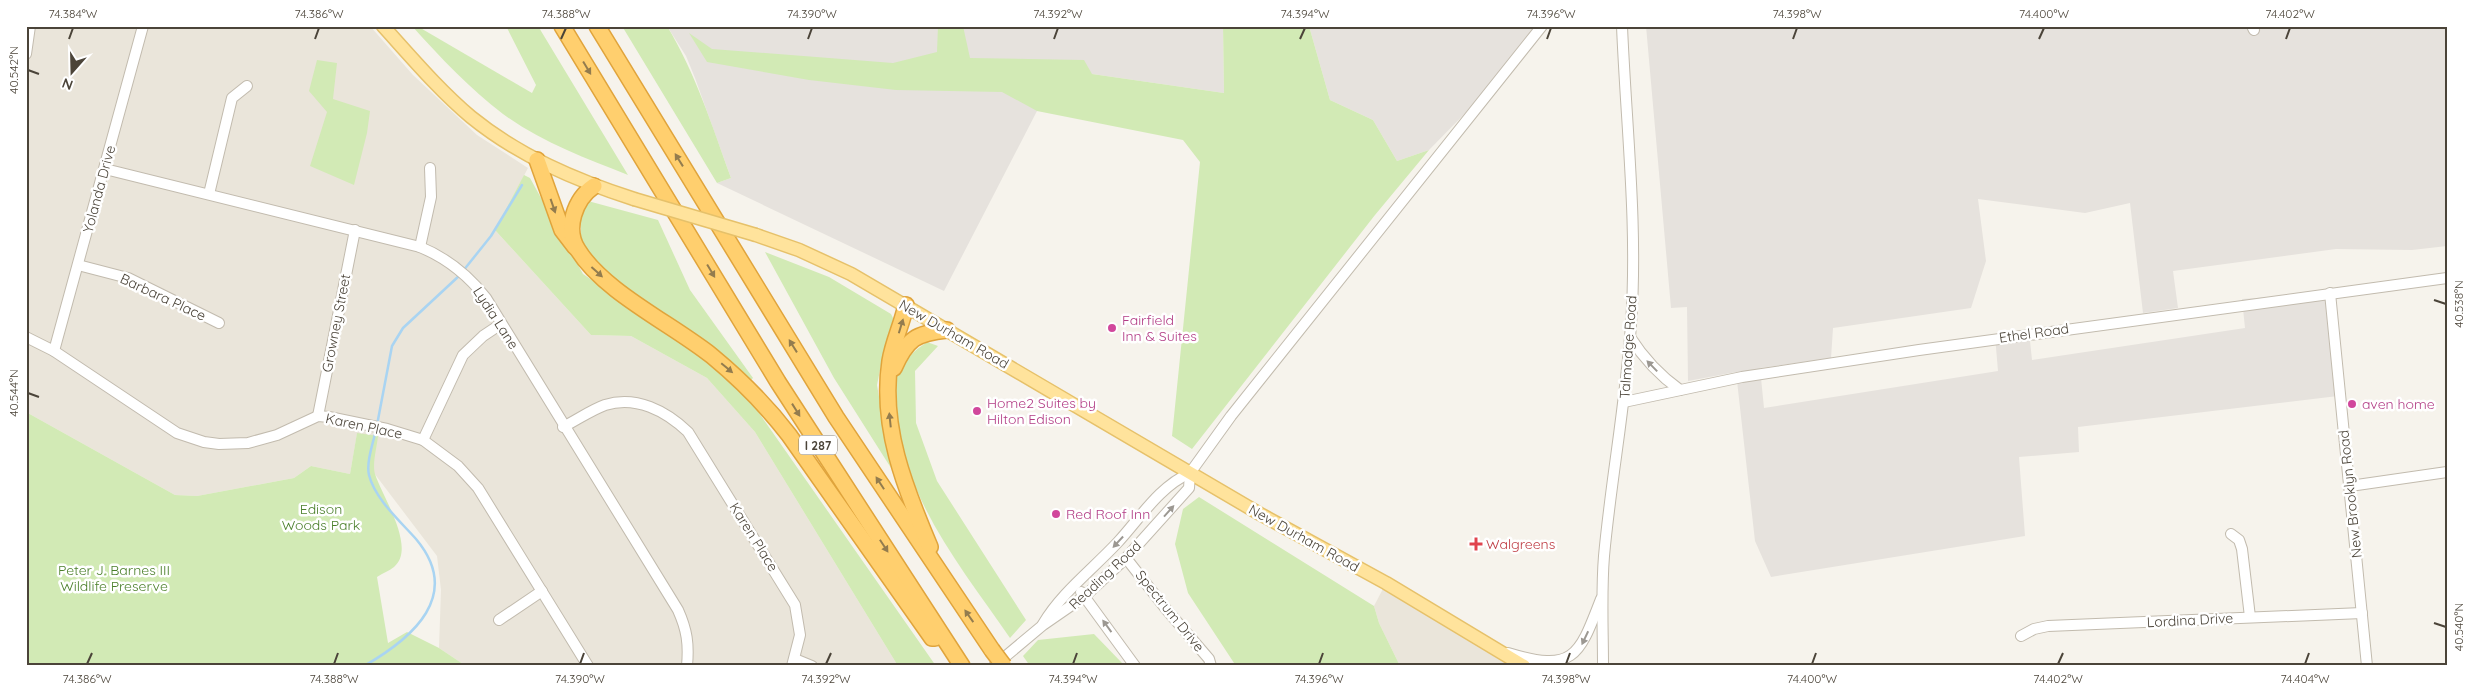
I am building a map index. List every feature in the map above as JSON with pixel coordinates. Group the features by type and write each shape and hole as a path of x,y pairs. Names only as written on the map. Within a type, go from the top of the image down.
{"highway":[{"name":"I 287","path":"562,26 787,397 960,661"},
{"name":"I 287","path":"597,26 836,416 945,582 1004,666"},
{"path":"537,160 562,230 588,264 612,285 710,355 766,405 932,638 946,641"},
{"path":"576,248 573,214 579,200 594,186"},
{"path":"906,305 890,360 890,427 897,461 945,582"},
{"path":"889,380 900,356 911,340 920,334 947,330"}],"main road":[{"name":"New Durham Road","path":"384,26 414,61 471,116 489,130 537,160 594,186 756,235 830,263 906,305 1190,473 1524,666"}],"street":[{"path":"26,54 30,26"},
{"name":"Yolanda Drive","path":"54,351 143,26"},
{"path":"1190,473 1231,416 1542,26"},
{"name":"Talmadge Road","path":"1603,666 1604,559 1624,402 1630,337 1633,252 1622,26"},
{"path":"209,194 232,98 247,86"},
{"path":"420,247 431,197 430,168"},
{"name":"Lydia Lane","path":"104,169 420,247 443,258 466,276 486,298 563,428 678,610 686,627 689,644 687,666"},
{"name":"Growney Street","path":"318,416 355,230"},
{"name":"Barbara Place","path":"78,265 128,278 219,323"},
{"name":"Ethel Road","path":"1624,402 1748,376 1910,351 2447,278"},
{"name":"New Brooklyn Road","path":"2330,293 2367,666"},
{"path":"423,440 463,355 483,336 501,324"},
{"name":"Karen Place","path":"26,337 54,351 177,433 204,442 233,444 262,440 318,416 373,426 423,440 441,452 468,476 588,666"},
{"path":"1630,337 1642,357 1661,376 1680,390"},
{"name":"Karen Place","path":"563,428 606,405 625,403 640,404 656,409 674,419 688,432 795,606 800,635 794,663"},
{"path":"2350,486 2447,472"},
{"name":"Reading Road","path":"1190,473 1190,488 1126,558 1085,596 1042,625 1054,607 1119,541 1174,480 1190,473"},
{"path":"2231,534 2238,540 2242,549 2250,617"},
{"name":"Spectrum Drive","path":"1126,558 1166,610 1209,659 1211,666"},
{"path":"1075,585 1135,666"},
{"path":"499,620 542,591"},
{"path":"1499,650 1541,661 1559,660 1573,654 1582,645 1604,593"},
{"name":"Lordina Drive","path":"2020,636 2034,629 2048,626 2362,613"},
{"path":"994,666 1042,625"},
{"path":"1603,648 1609,666"},
{"path":"1499,650 1517,666"},
{"path":"794,663 812,666"}],"shaded area":[{"path":"26,26 370,26 413,75 477,135 528,168 495,230 591,335 631,336 707,378 755,432 898,666 466,666 439,648 441,590 437,556 374,473 357,434 350,474 311,466 294,478 197,496 175,495 26,412"},
{"path":"667,26 1223,26 1224,93 1092,74 1037,111 944,291 717,183 731,178 686,56"},
{"path":"1309,26 1532,26 1534,43 1429,150 1397,161 1373,120 1330,100"},
{"path":"1646,26 2447,26 2447,246 2412,250 2336,249 2173,271 2178,308 2143,313 2130,203 2085,213 1978,199 1986,261 1971,308 1833,328 1831,358 1760,368 1764,408 1998,371 1995,336 2029,331 2032,360 2245,328 2242,299 2330,293 2338,396 2078,427 2079,452 2019,457 2025,536 1771,577 1755,541 1736,372 1688,381 1687,307 1671,308"},
{"path":"1386,583 1526,666 1400,666 1379,623 1374,606"}],"green space":[{"path":"412,26 417,26 532,93 536,85 506,26 538,26 628,175 548,141 503,114 444,61"},
{"path":"622,26 667,26 695,81 731,178 717,183"},
{"path":"938,26 963,26 970,58 1084,60 1092,74 1224,93 1223,26 1309,26 1330,100 1373,120 1397,161 1429,150 1375,215 1192,449 1172,436 1200,162 1183,140 1037,111 1002,92 896,90 809,80 707,62 689,33 712,49 893,63 937,52"},
{"path":"317,60 337,63 333,99 370,111 367,133 354,185 310,166 327,112 309,91"},
{"path":"524,175 530,178 583,274 708,359 757,410 936,666 898,666 755,432 707,378 631,336 591,335 495,230"},
{"path":"588,201 658,220 690,290 753,378 750,381 601,271 581,243 581,217"},
{"path":"765,252 829,277 891,314 895,322 883,355 877,385 891,468 834,378"},
{"path":"927,342 938,346 915,371 916,423 937,481 1026,620 1010,638 972,585 936,529 909,469 900,438 896,378 906,360 913,352"},
{"name":"Peter J. Barnes III Wildlife Preserve","path":"26,412 175,495 197,496 294,478 311,466 350,474 357,433 378,436 374,470 396,522 402,548 400,558 394,567 377,577 388,643 407,632 439,648 466,666 26,666"},
{"path":"1199,497 1374,606 1379,623 1400,666 1236,666 1188,593 1175,544 1183,509"},
{"path":"1094,634 1123,664 1122,666 1030,666 1023,656 1038,640"}],"waterway":[{"path":"463,271 491,236 522,185"},
{"path":"377,425 392,346 403,328 460,275"},
{"path":"364,666 382,655 414,628 426,613 433,596 435,579 429,559 416,539 382,501 372,484 368,465 376,430"}],"place":[{"name":"Fairfield Inn & Suites","path":"1112,328"},
{"name":"aven home","path":"2352,404"},
{"name":"Home2 Suites by Hilton Edison","path":"977,411"},
{"name":"Red Roof Inn","path":"1056,514"},
{"name":"Walgreens","path":"1476,544"}],"park label":[{"name":"Edison Woods Park","path":"321,518"}]}
